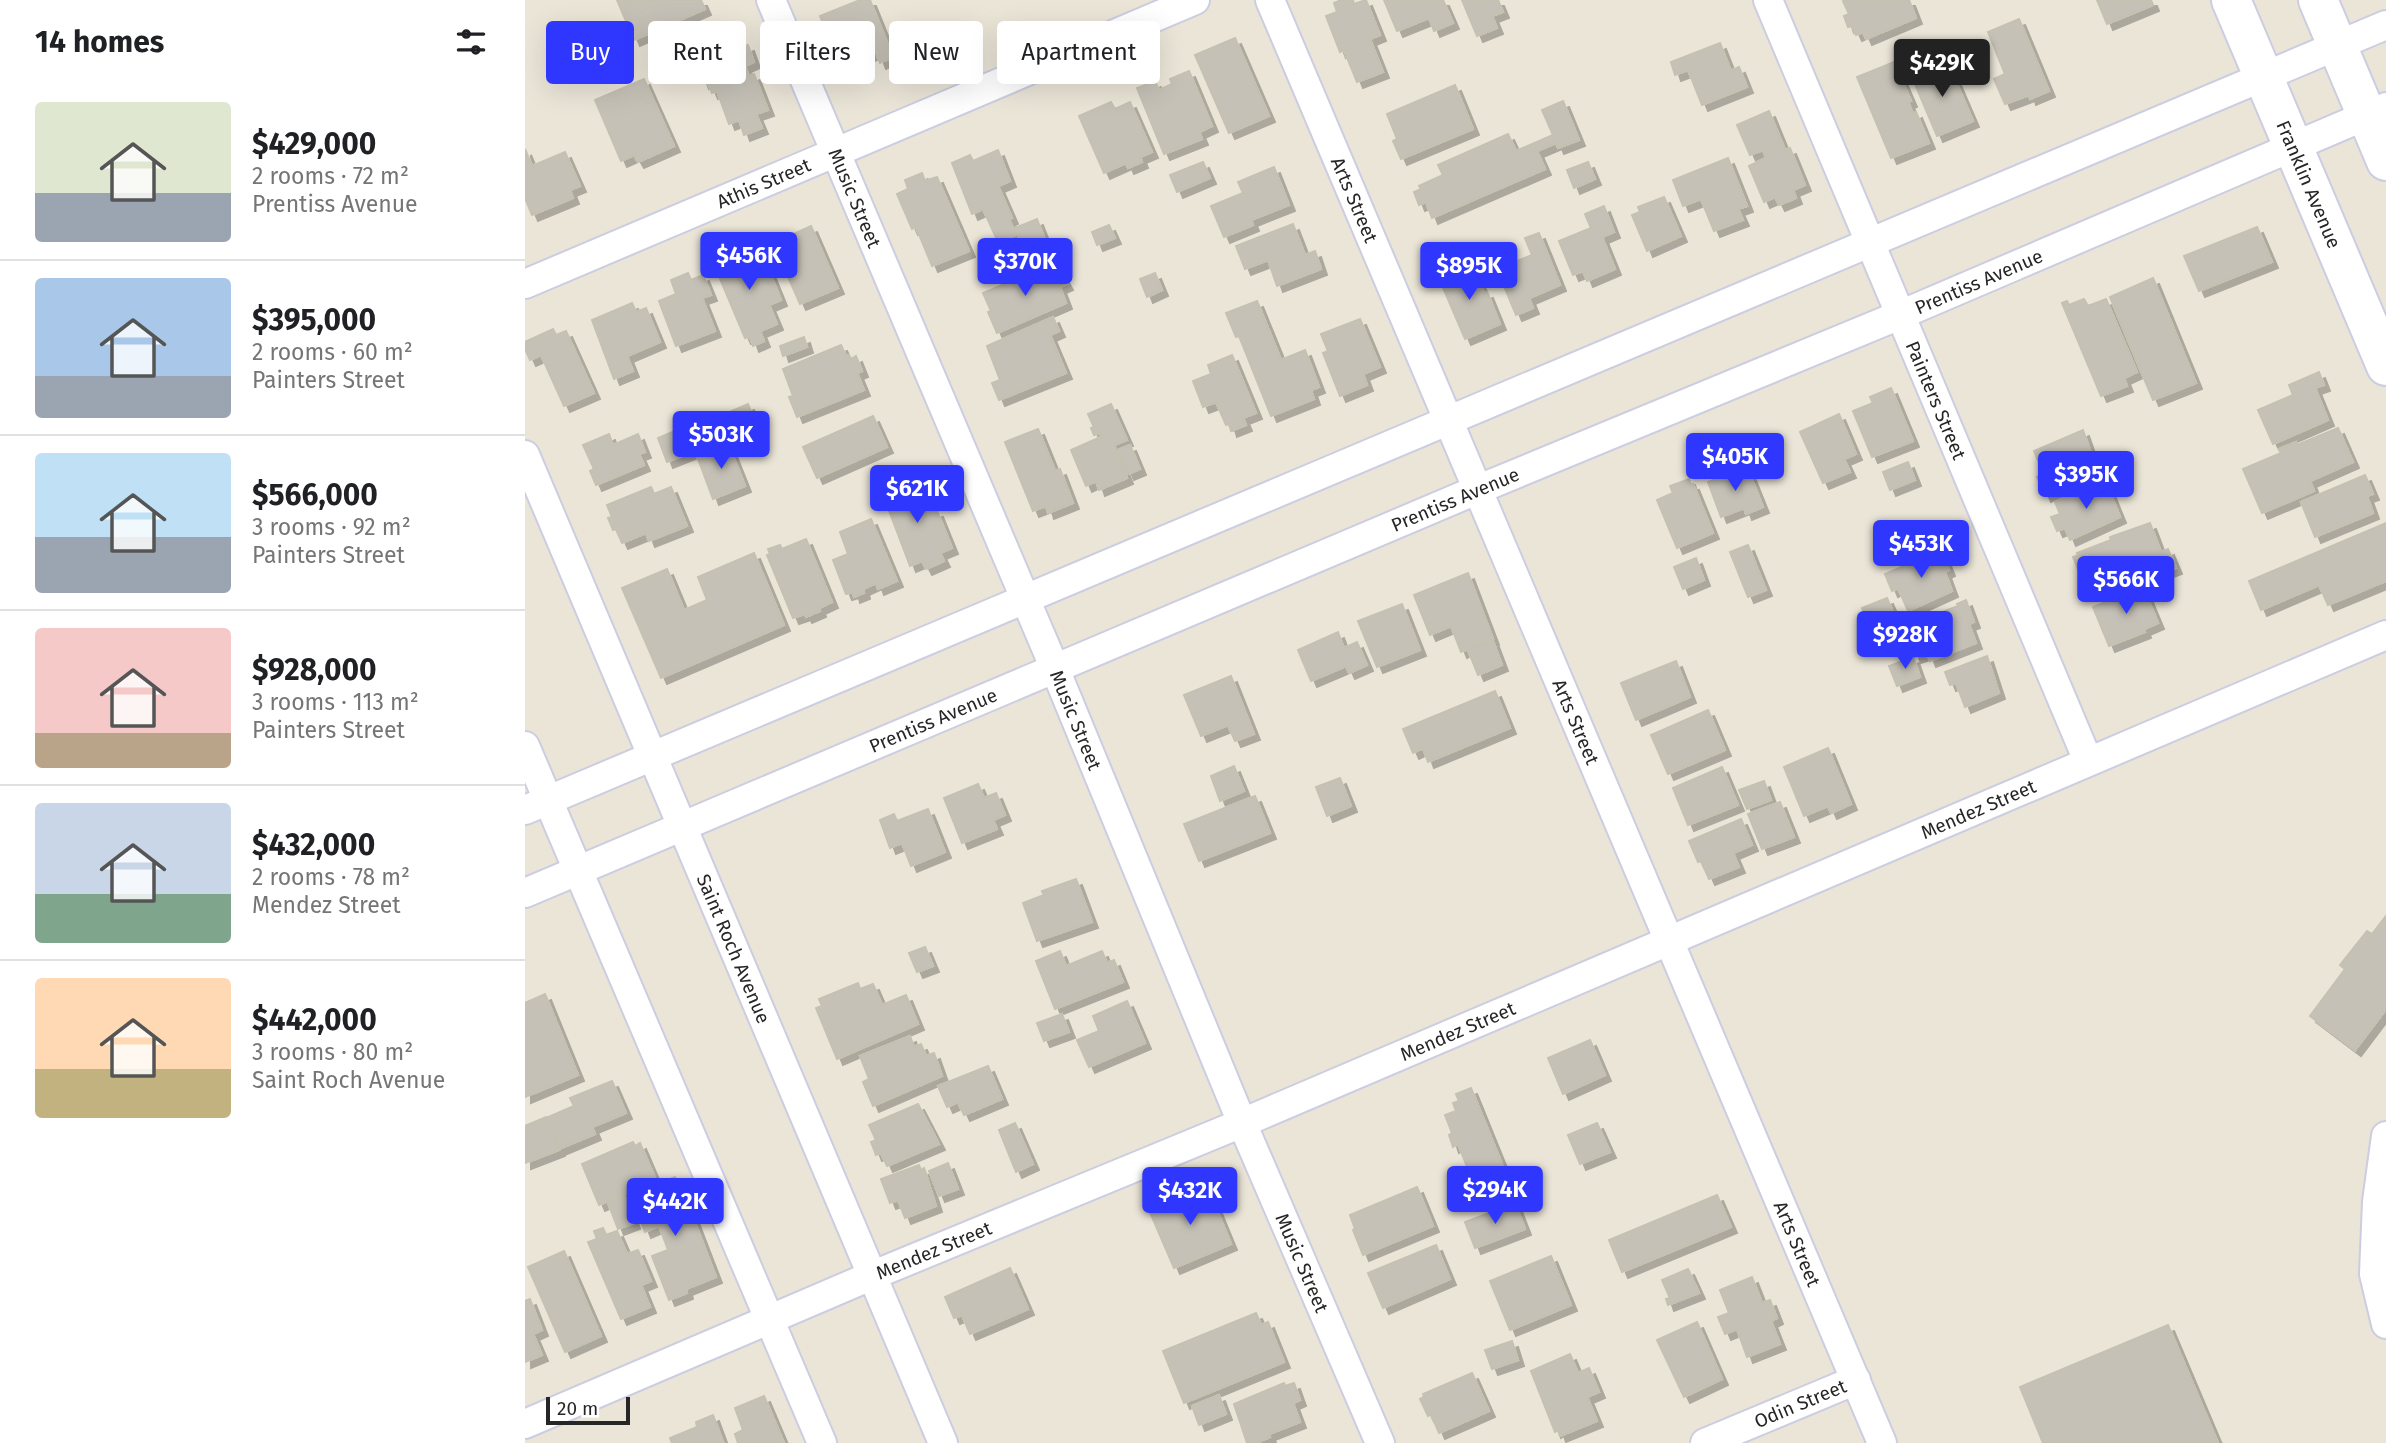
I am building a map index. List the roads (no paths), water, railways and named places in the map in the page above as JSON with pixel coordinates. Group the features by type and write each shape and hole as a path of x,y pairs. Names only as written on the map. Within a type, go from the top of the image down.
{"street":[{"name":"Music Street","path":"771,0 1055,669 1242,1123 1380,1443"},
{"name":"Athis Street","path":"525,284 1195,0"},
{"name":"Arts Street","path":"1270,0 1671,940 1882,1443"},
{"name":"Painters Street","path":"1768,0 2088,761"},
{"name":"Franklin Avenue","path":"2231,0 2386,366"},
{"path":"2318,0 2337,46 2376,112 2386,161"},
{"path":"536,805 2386,25"},
{"name":"Prentiss Avenue","path":"525,893 2376,112"},
{"name":"Saint Roch Avenue","path":"525,455 943,1443"},
{"name":"Mendez Street","path":"525,1424 871,1276 1242,1123 2386,635"},
{"path":"525,746 536,805 579,872 822,1443"},
{"path":"2386,1136 2377,1202 2374,1274 2386,1324"},
{"name":"Odin Street","path":"1705,1443 1856,1380"}]}
